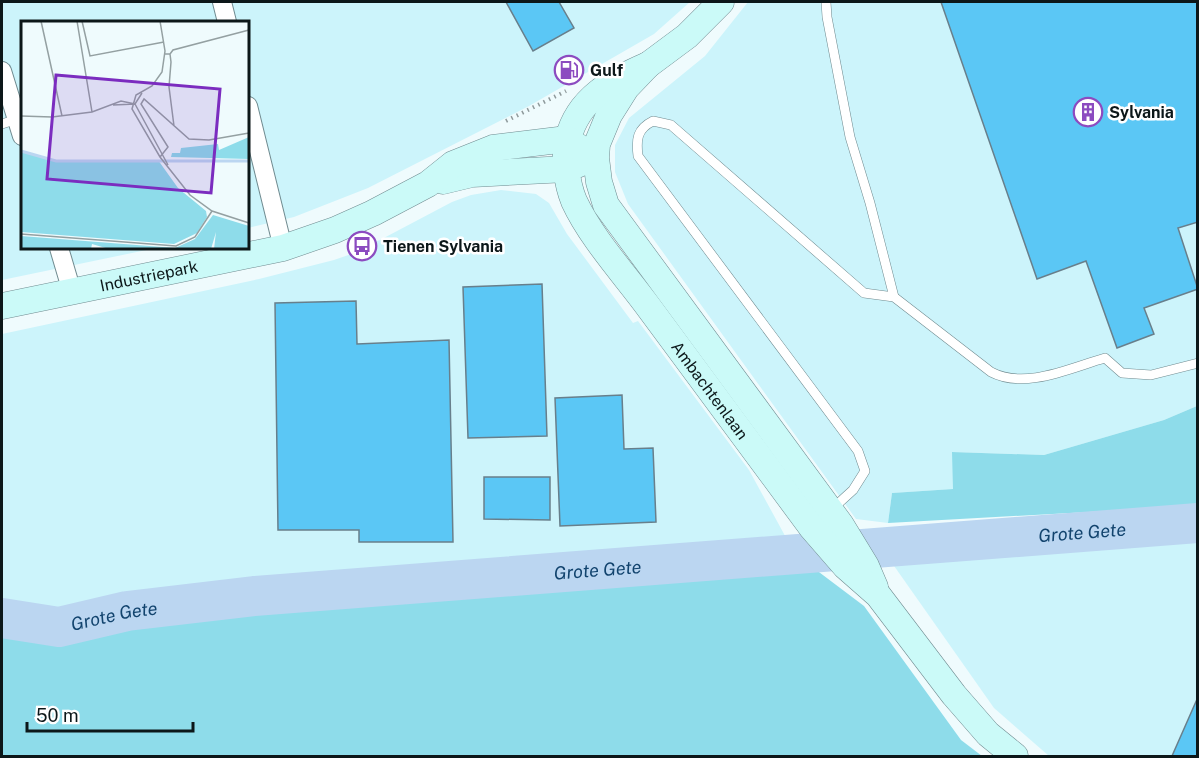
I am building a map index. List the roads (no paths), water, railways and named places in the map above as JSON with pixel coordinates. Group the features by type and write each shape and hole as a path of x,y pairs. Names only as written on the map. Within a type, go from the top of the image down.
{"street":[{"path":"222,2 227,21"},
{"path":"567,139 596,158 597,144 609,115 626,88 648,65 687,36 721,2"},
{"path":"567,169 567,139 594,94 617,79 648,65"},
{"path":"2,71 14,127"},
{"path":"249,110 283,248"},
{"name":"Industriepark","path":"2,306 283,248 335,230 428,184 453,164 493,148 567,139"},
{"name":"Industriepark","path":"428,184 472,174 567,169 596,158"},
{"name":"Ambachtenlaan","path":"596,158 599,182 606,205 855,566 954,695 988,734 1015,756"},
{"name":"Ambachtenlaan","path":"567,169 574,201 585,219 825,521"},
{"path":"59,249 72,292"}],"lane":[{"path":"826,2 850,137 882,245 894,297"},
{"path":"825,521 853,490 865,471 858,451 638,156 636,140 642,127 653,121 671,125 864,293 894,297 991,372 1004,379 1040,377 1105,358 1122,373 1150,375 1197,363"}],"waterway":[{"name":"Grote Gete","path":"2,618 59,627 127,611 254,596 1198,523"}],"place":[{"name":"Gulf","path":"569,70"},
{"name":"Sylvania","path":"1088,112"},
{"name":"Tienen Sylvania","path":"362,246"}]}
